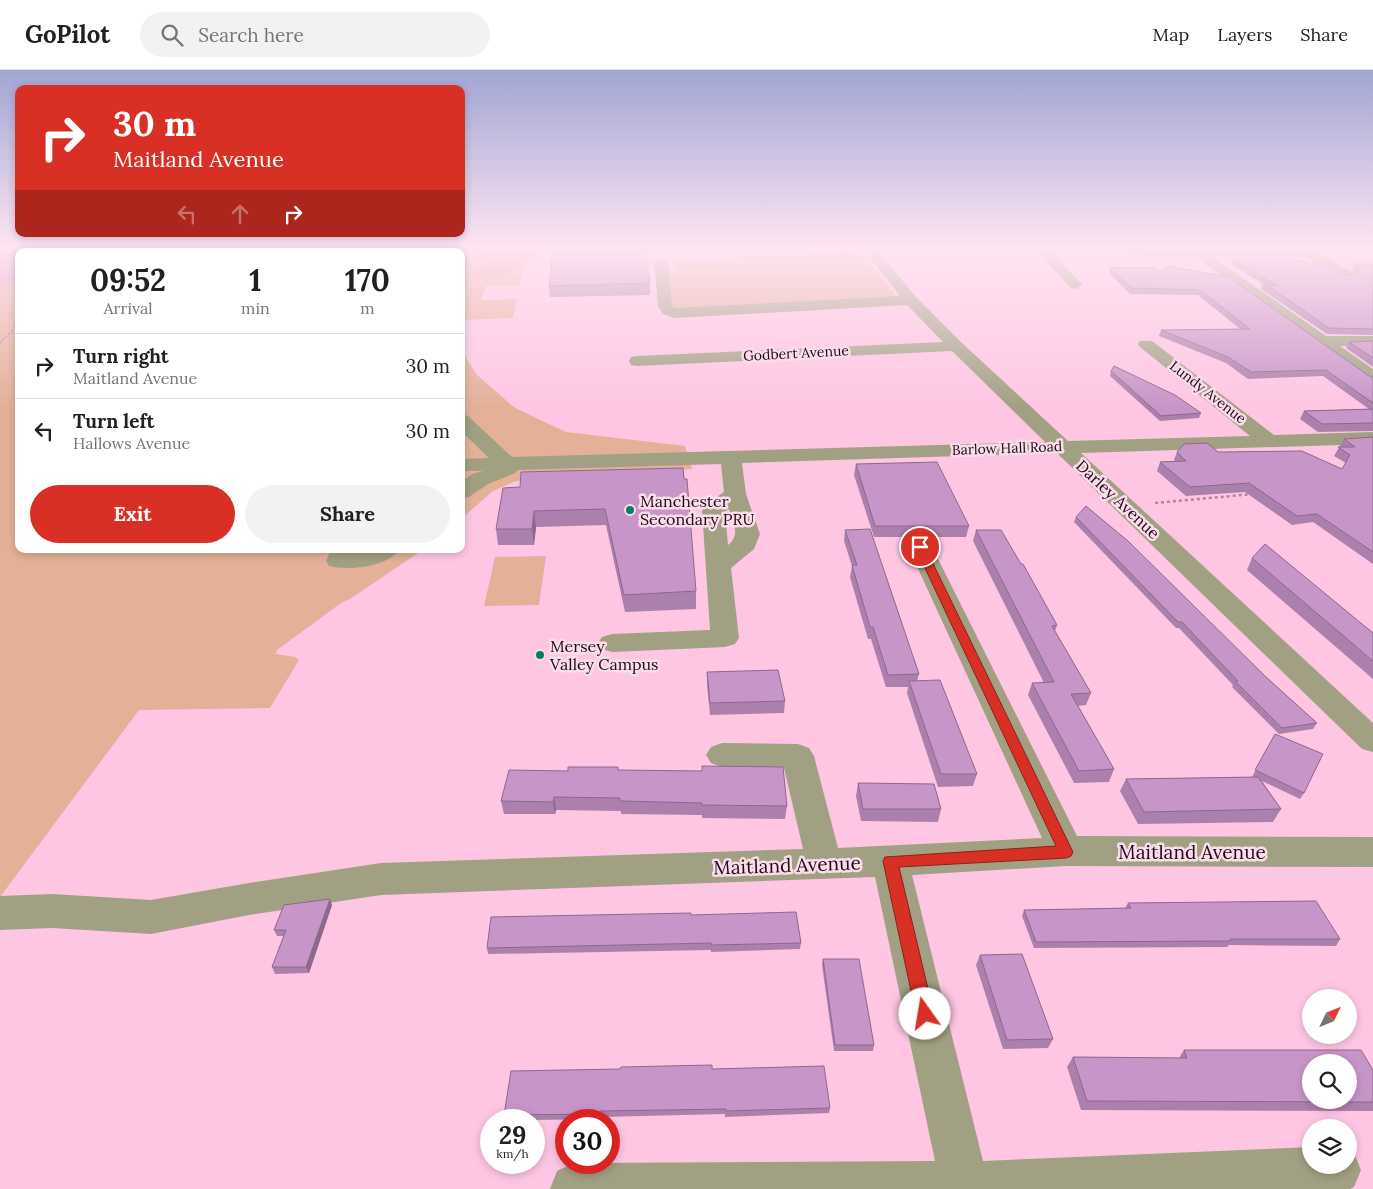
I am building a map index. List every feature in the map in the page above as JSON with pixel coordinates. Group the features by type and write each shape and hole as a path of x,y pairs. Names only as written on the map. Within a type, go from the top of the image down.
{"street":[{"path":"665,302 668,311 675,313 871,302"},
{"name":"Darley Avenue","path":"913,302 956,346 1373,741"},
{"path":"1267,302 1373,377"},
{"path":"1322,341 1373,341"},
{"name":"Lundy Avenue","path":"1146,344 1269,441"},
{"name":"Godbert Avenue","path":"637,361 956,346"},
{"path":"465,424 506,463"},
{"name":"Barlow Hall Road","path":"544,462 1373,438"},
{"path":"612,643 725,638 713,510 735,494 731,457"},
{"path":"465,465 544,462"},
{"path":"465,489 480,479 502,470 544,462"},
{"path":"920,547 1066,852"},
{"path":"341,553 338,561 363,560 379,553"},
{"path":"722,755 798,756 824,863"},
{"name":"Maitland Avenue","path":"0,913 52,911 152,917 249,899 381,879 890,861 1066,852 1373,852"},
{"path":"890,861 964,1188"},
{"path":"574,1188 964,1188 1302,1172"}],"path":[{"path":"0,343 15,328"},
{"path":"1125,505 1263,493"}],"shaded area":[{"path":"0,302 15,302 15,553 418,553 350,599 341,603 277,650 276,654 295,657 299,660 270,708 139,710 0,897"},
{"path":"465,302 516,302 513,318 465,320"},
{"path":"671,302 825,302 672,309"},
{"path":"465,356 476,374 515,408 566,432 685,446 692,469 516,481 493,491 465,516"},
{"path":"546,556 539,605 484,606 495,557"}],"building":[{"path":"1216,302 1265,302 1373,377 1373,403 1326,370 1251,372 1228,357 1161,330 1250,329"},
{"path":"1292,302 1373,302 1373,329 1329,328"},
{"path":"1373,341 1373,358 1349,342"},
{"path":"1114,366 1175,395 1201,413 1161,416 1111,371"},
{"path":"1373,409 1373,423 1322,424 1304,411"},
{"path":"1373,437 1373,552 1317,514 1297,516 1249,483 1190,487 1160,462 1186,461 1177,452 1184,444 1207,443 1218,452 1302,451 1342,469 1350,455 1338,447 1355,447 1344,439"},
{"path":"937,462 969,526 875,526 856,464"},
{"path":"683,468 684,479 687,479 696,591 624,595 605,509 534,511 532,529 496,529 503,488 520,487 521,472"},
{"path":"1086,506 1128,541 1266,677 1317,723 1282,728 1235,681 1238,681 1182,622 1178,622 1076,517"},
{"path":"870,529 919,674 888,675 873,627 870,627 852,565 857,565 845,530"},
{"path":"976,530 1001,530 1021,564 1023,564 1057,625 1052,626 1091,693 1071,694 1114,769 1079,771 1032,683 1054,682"},
{"path":"1265,544 1373,633 1373,661 1252,558"},
{"path":"778,670 785,701 710,703 707,672"},
{"path":"940,680 977,774 941,774 909,681"},
{"path":"1275,734 1323,754 1304,793 1255,770"},
{"path":"702,766 783,767 787,806 702,805 702,803 620,801 620,798 554,797 553,802 501,801 509,770 568,771 568,767 618,767 618,770 702,771"},
{"path":"1258,777 1281,809 1144,812 1126,779"},
{"path":"858,783 934,784 941,809 863,809"},
{"path":"330,899 306,967 272,967 286,930 274,930 284,905"},
{"path":"1316,901 1340,939 1036,942 1024,910 1131,908 1128,903"},
{"path":"796,912 801,943 487,948 491,917"},
{"path":"1022,954 1053,1039 1007,1040 980,955"},
{"path":"823,959 859,959 874,1045 835,1045"},
{"path":"1184,1050 1361,1050 1373,1070 1373,1102 1357,1102 1357,1054 1302,1054 1302,1102 1087,1101 1073,1057 1187,1058"},
{"path":"712,1065 712,1069 824,1066 830,1108 726,1111 726,1109 620,1111 620,1109 555,1109 555,1114 545,1115 545,1109 505,1109 511,1071 620,1069 621,1067"}],"place":[{"name":"Manchester Secondary PRU","path":"630,510"},
{"name":"Mersey Valley Campus","path":"540,655"}],"route":[{"path":"920,547 1066,852 890,861 925,1014"}]}
